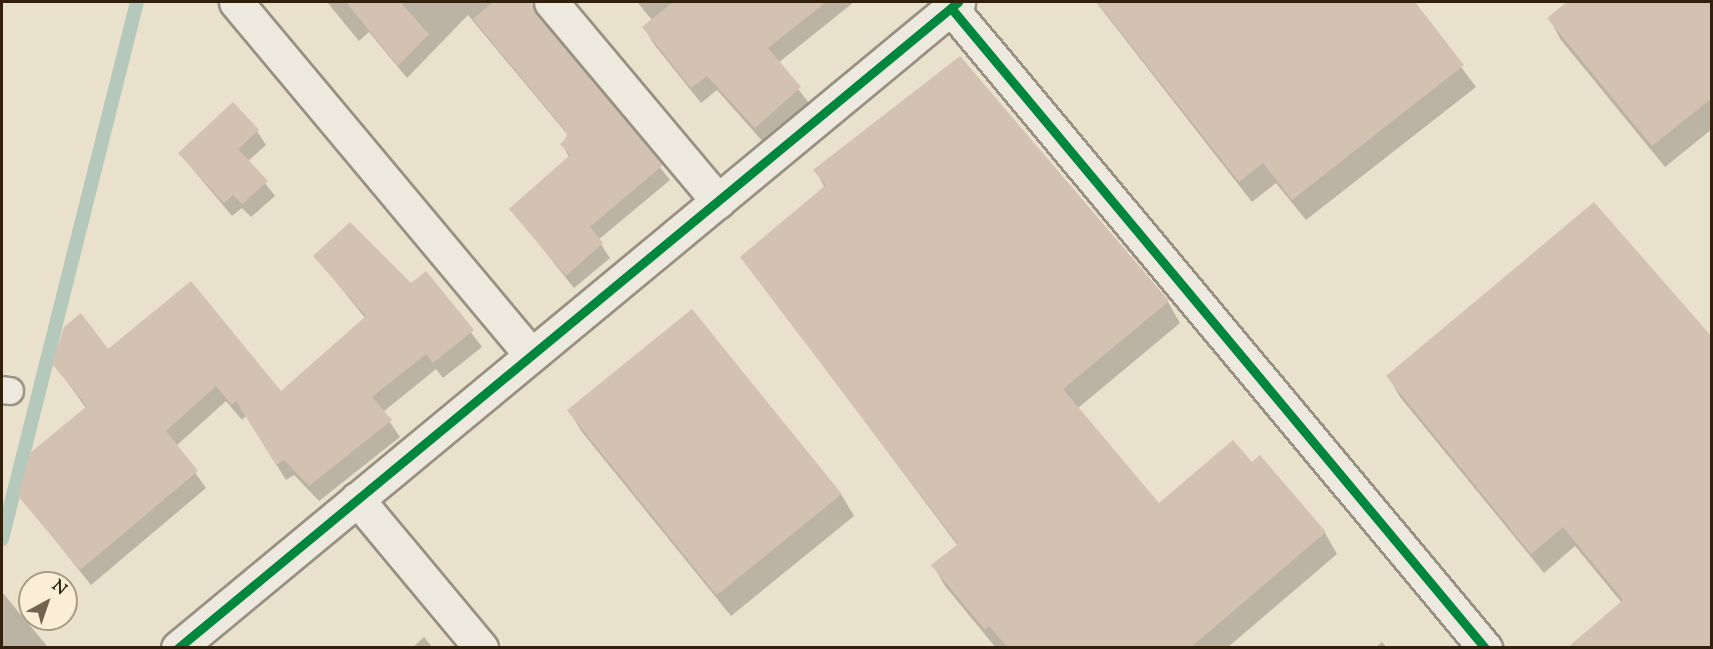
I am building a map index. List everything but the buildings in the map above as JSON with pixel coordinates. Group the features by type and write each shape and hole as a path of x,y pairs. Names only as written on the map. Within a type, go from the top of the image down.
{"street":[{"path":"236,2 530,353"},
{"path":"551,2 718,201"},
{"path":"178,648 530,353 954,5 1485,648"},
{"path":"357,499 481,648"}],"waterway":[{"path":"2,539 137,2"}],"cycle path":[{"path":"178,648 958,2"},
{"path":"951,8 1485,648"}]}
